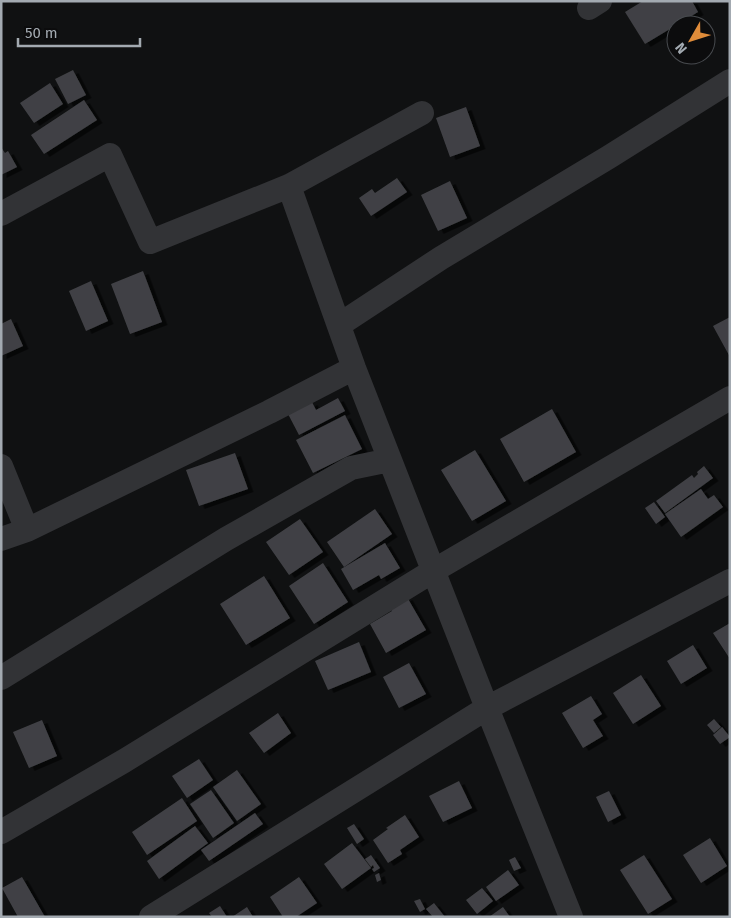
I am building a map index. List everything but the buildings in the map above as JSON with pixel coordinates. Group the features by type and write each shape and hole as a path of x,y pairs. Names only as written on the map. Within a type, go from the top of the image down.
{"street":[{"path":"339,325 441,258 609,157 730,81"},
{"path":"1,214 110,155 150,242 289,186 422,113"},
{"path":"289,186 354,368 571,917"},
{"path":"1,539 28,530 269,412 354,368"},
{"path":"1,832 124,761 433,571 730,398"},
{"path":"1,678 226,539 351,468 390,460"},
{"path":"1,466 28,530"},
{"path":"151,917 487,708 730,581"}]}
